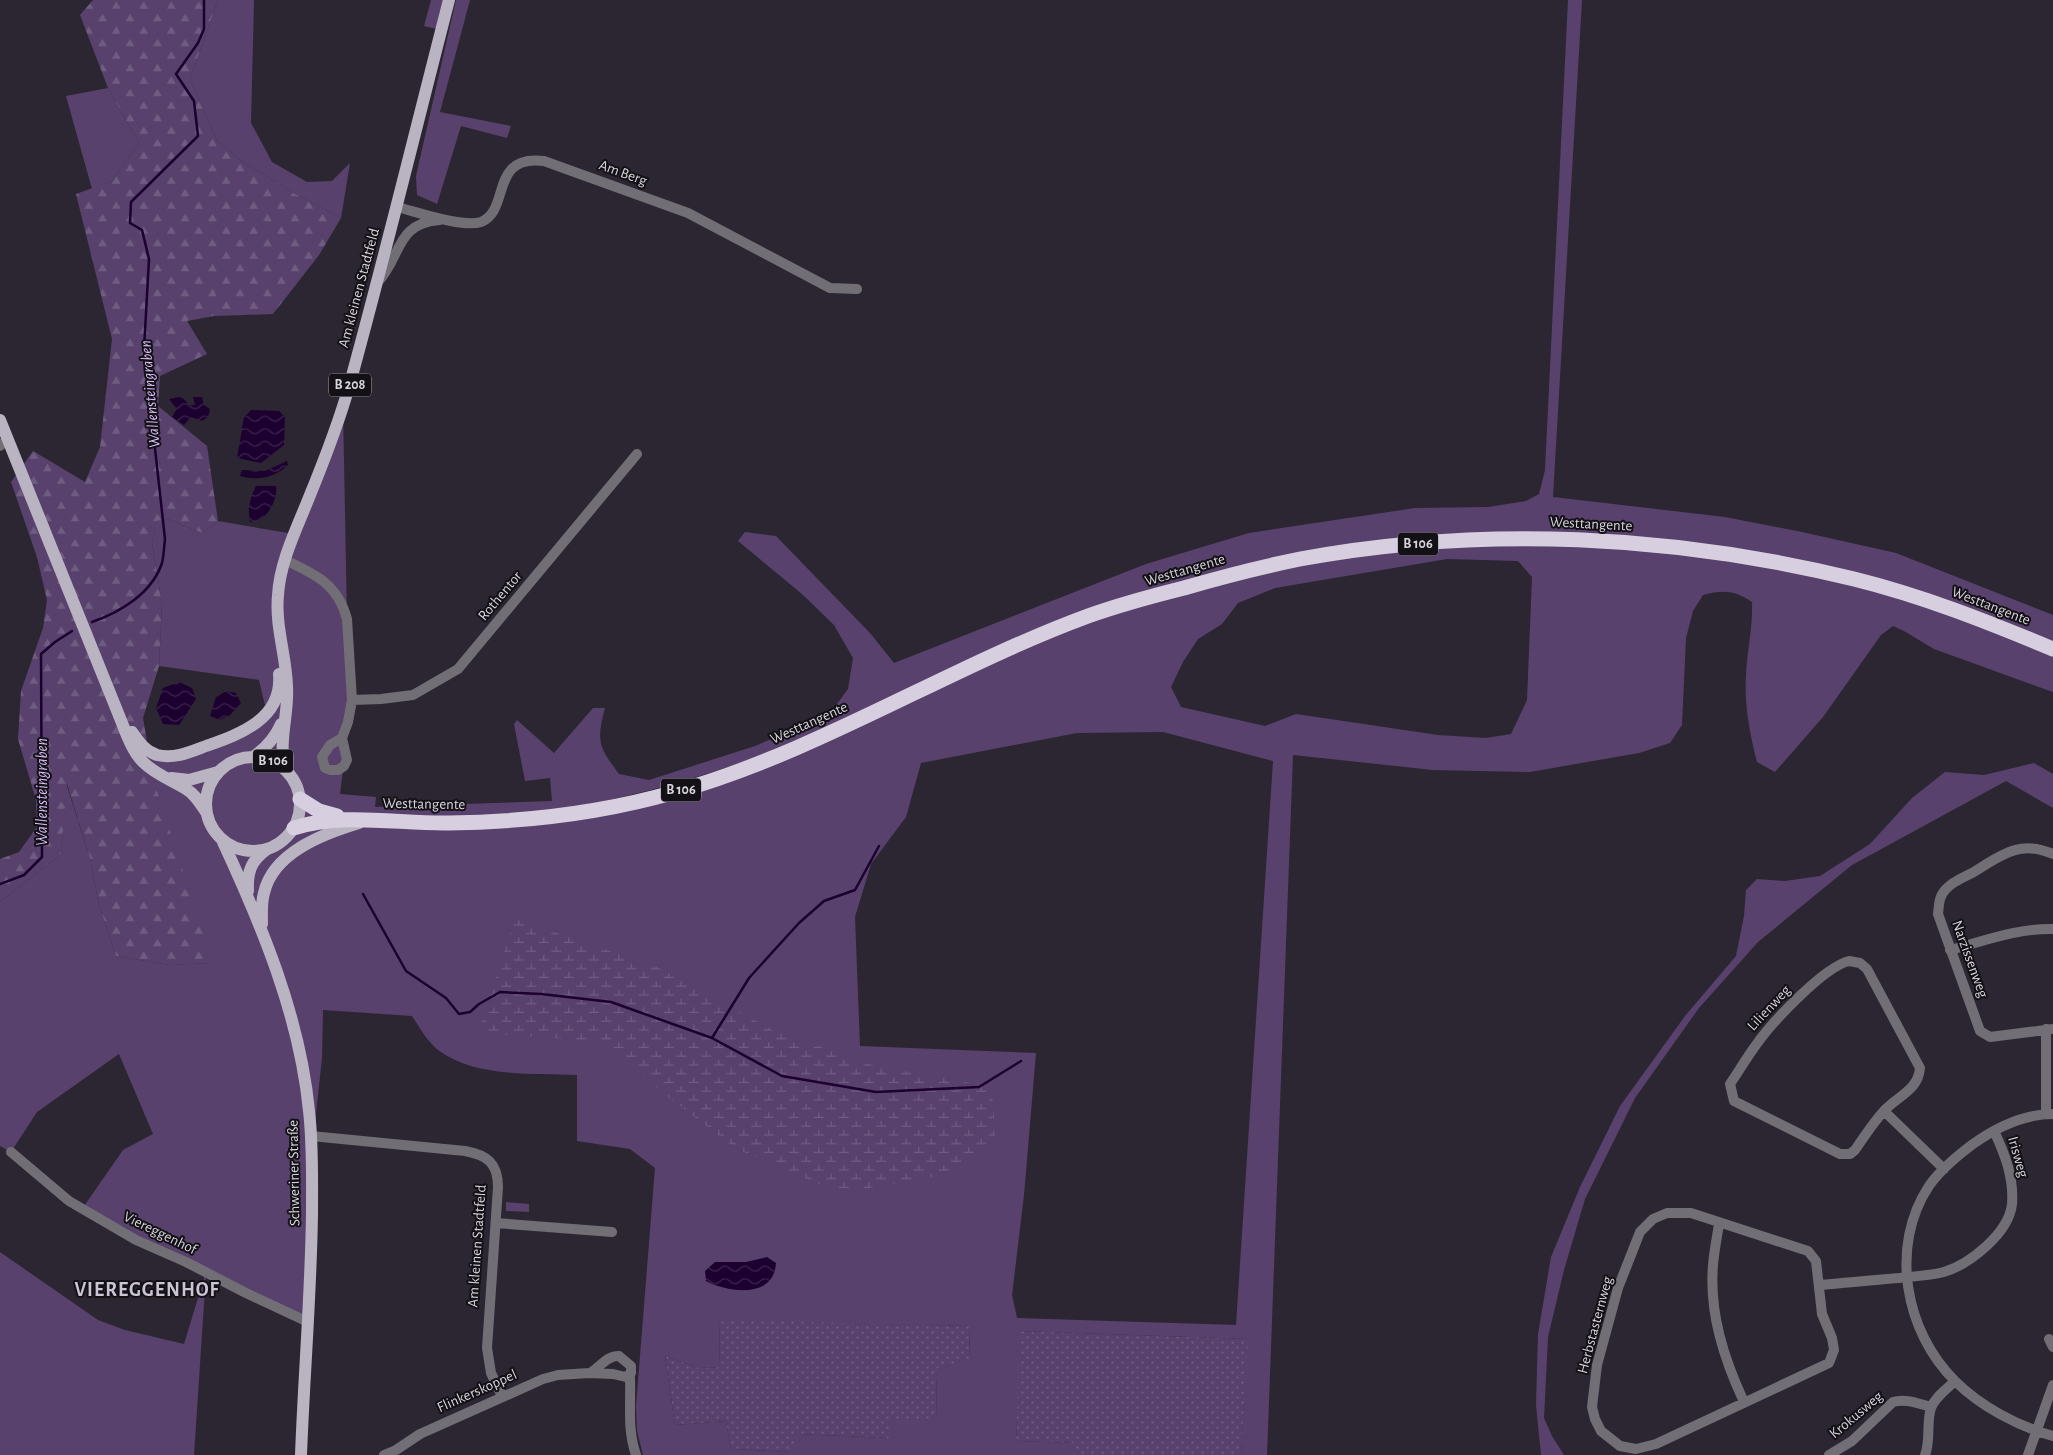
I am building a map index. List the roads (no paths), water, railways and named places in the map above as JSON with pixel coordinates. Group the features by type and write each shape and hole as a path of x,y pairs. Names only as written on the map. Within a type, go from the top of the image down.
{"highway":[{"name":"Westtangente","path":"300,799 319,811 350,819 419,823 503,821 600,810 654,798 705,784 804,746 1010,649 1088,616 1225,576 1302,559 1419,544 1520,539 1572,540 1623,542 1728,553 1857,580 1895,591 1972,616 2053,649"},
{"name":"Westtangente","path":"294,828 318,822 350,819"}],"main road":[{"name":"Am kleinen Stadtfeld","path":"279,635 277,615 278,592 285,560 329,450 343,408 397,207 449,0"},
{"name":"B 106","path":"0,420 4,442 19,467 136,754 144,764 158,774 187,789 197,798 206,812 212,828 223,842"},
{"name":"B 106","path":"120,718 129,726 144,747 155,754 165,756 184,754 243,733 267,714 278,694 280,678 276,649 279,635"},
{"name":"B 208","path":"279,635 287,684 282,756 285,769"},
{"name":"B 208","path":"253,757 272,740 285,715"},
{"name":"B 106","path":"158,774 172,779 189,780 218,772 234,761 253,757 265,758 285,769 292,778 300,799"},
{"path":"206,812 207,791 218,772"},
{"path":"294,828 300,810 300,799"},
{"path":"262,932 263,894 273,870 284,859 329,833 368,821"},
{"name":"B 106","path":"266,850 286,839 294,828"},
{"path":"223,842 244,851 266,850"},
{"name":"Schweriner Straße","path":"223,842 249,898 292,1022 308,1102 312,1162 312,1242 301,1455"},
{"name":"Schweriner Straße","path":"249,898 248,872 257,857 266,850"}],"street":[{"name":"Am Berg","path":"397,207 470,224 486,219 494,210 504,182 512,168 526,161 544,161 688,213 830,288 857,289"},
{"path":"377,283 390,267 399,244 411,229 427,222 448,220"},
{"name":"Rothentor","path":"352,700 413,695 458,670 637,454"},
{"path":"285,560 308,571 328,584 342,604 347,619 352,700 348,722 342,738"},
{"name":"Narzissenweg","path":"2050,1114 2050,1029 1990,1037 1980,1031 1938,914 1939,898 1946,888 2010,850 2039,849 2053,854"},
{"path":"1950,950 2003,935 2037,928 2053,929"},
{"name":"Lilienweg","path":"1850,960 1860,963 1867,968 1920,1068 1919,1077 1914,1086 1884,1111 1855,1150 1850,1154 1840,1154 1734,1102 1730,1084 1756,1044 1801,994 1832,968 1850,960"},
{"path":"1884,1111 1944,1169"},
{"path":"2050,1114 2015,1120 1994,1131 1964,1151 1944,1169 1929,1186 1916,1210 1908,1238 1906,1277 1921,1332 1931,1350 1955,1382 2016,1422 2053,1436"},
{"name":"Irisweg","path":"1906,1277 1943,1272 1967,1262 1991,1243 2003,1224 2012,1206 2012,1185 2009,1168 1994,1131"},
{"name":"Am kleinen Stadtfeld","path":"311,1136 465,1151 480,1154 490,1162 497,1173 498,1187 487,1348 491,1372 502,1396"},
{"name":"Viereggenhof","path":"11,1152 69,1201 136,1240 186,1262 246,1294 308,1322"},
{"name":"Herbstasternweg","path":"1667,1213 1690,1214 1808,1251 1816,1261 1819,1285 1822,1314 1834,1350 1829,1363 1656,1444 1636,1449 1620,1446 1601,1431 1592,1407 1597,1365 1618,1288 1640,1232 1653,1219 1667,1213"},
{"path":"496,1223 612,1232"},
{"path":"1719,1224 1712,1266 1714,1311 1729,1368 1744,1402"},
{"path":"1819,1285 1906,1277"},
{"path":"589,1373 610,1357 620,1356 630,1366 631,1373 627,1376 630,1378 630,1434 636,1455"},
{"name":"Flinkerskoppel","path":"384,1455 396,1450 420,1434 502,1396 558,1375 589,1373 627,1376"},
{"path":"1925,1455 1929,1441 1931,1407 1940,1395 1955,1382"},
{"path":"2028,1455 2053,1385"},
{"name":"Krokusweg","path":"1829,1455 1852,1441 1893,1402 1900,1400 1908,1401 1931,1407"}],"water":[{"path":"179,397 184,399 189,405 195,405 193,397 202,397 204,405 210,409 208,417 202,421 191,417 184,425 172,417 177,409 169,399"},
{"path":"251,410 279,411 285,417 284,445 261,463 237,458 244,417"},
{"path":"287,461 288,465 271,476 253,478 240,476 242,470 265,471"},
{"path":"256,486 276,486 276,494 271,508 265,515 250,522 250,504"},
{"path":"179,682 192,688 196,699 179,725 163,724 156,708 163,688"},
{"path":"226,691 236,693 241,703 230,715 220,720 210,716 216,697"},
{"path":"767,1257 776,1263 773,1275 767,1283 759,1288 738,1290 706,1281 705,1271 715,1262 746,1262"}],"waterway":[{"name":"Wallensteingraben","path":"92,622 114,613 134,600 151,583 163,560 165,539 144,349 149,259 142,230 130,223 131,202 198,136 194,101 176,74 198,43 204,29 204,0"},
{"name":"Wallensteingraben","path":"0,884 24,875 42,857 41,654 72,631"},
{"path":"712,1038 749,978 799,923 824,901 855,890 879,846"},
{"path":"363,894 406,971 446,998 459,1014 470,1012 479,1004 500,992 541,994 611,1002 712,1038 782,1076 876,1092 979,1087 1021,1061"}],"district":[{"name":"VIEREGGENHOF","path":"147,1290"}]}
